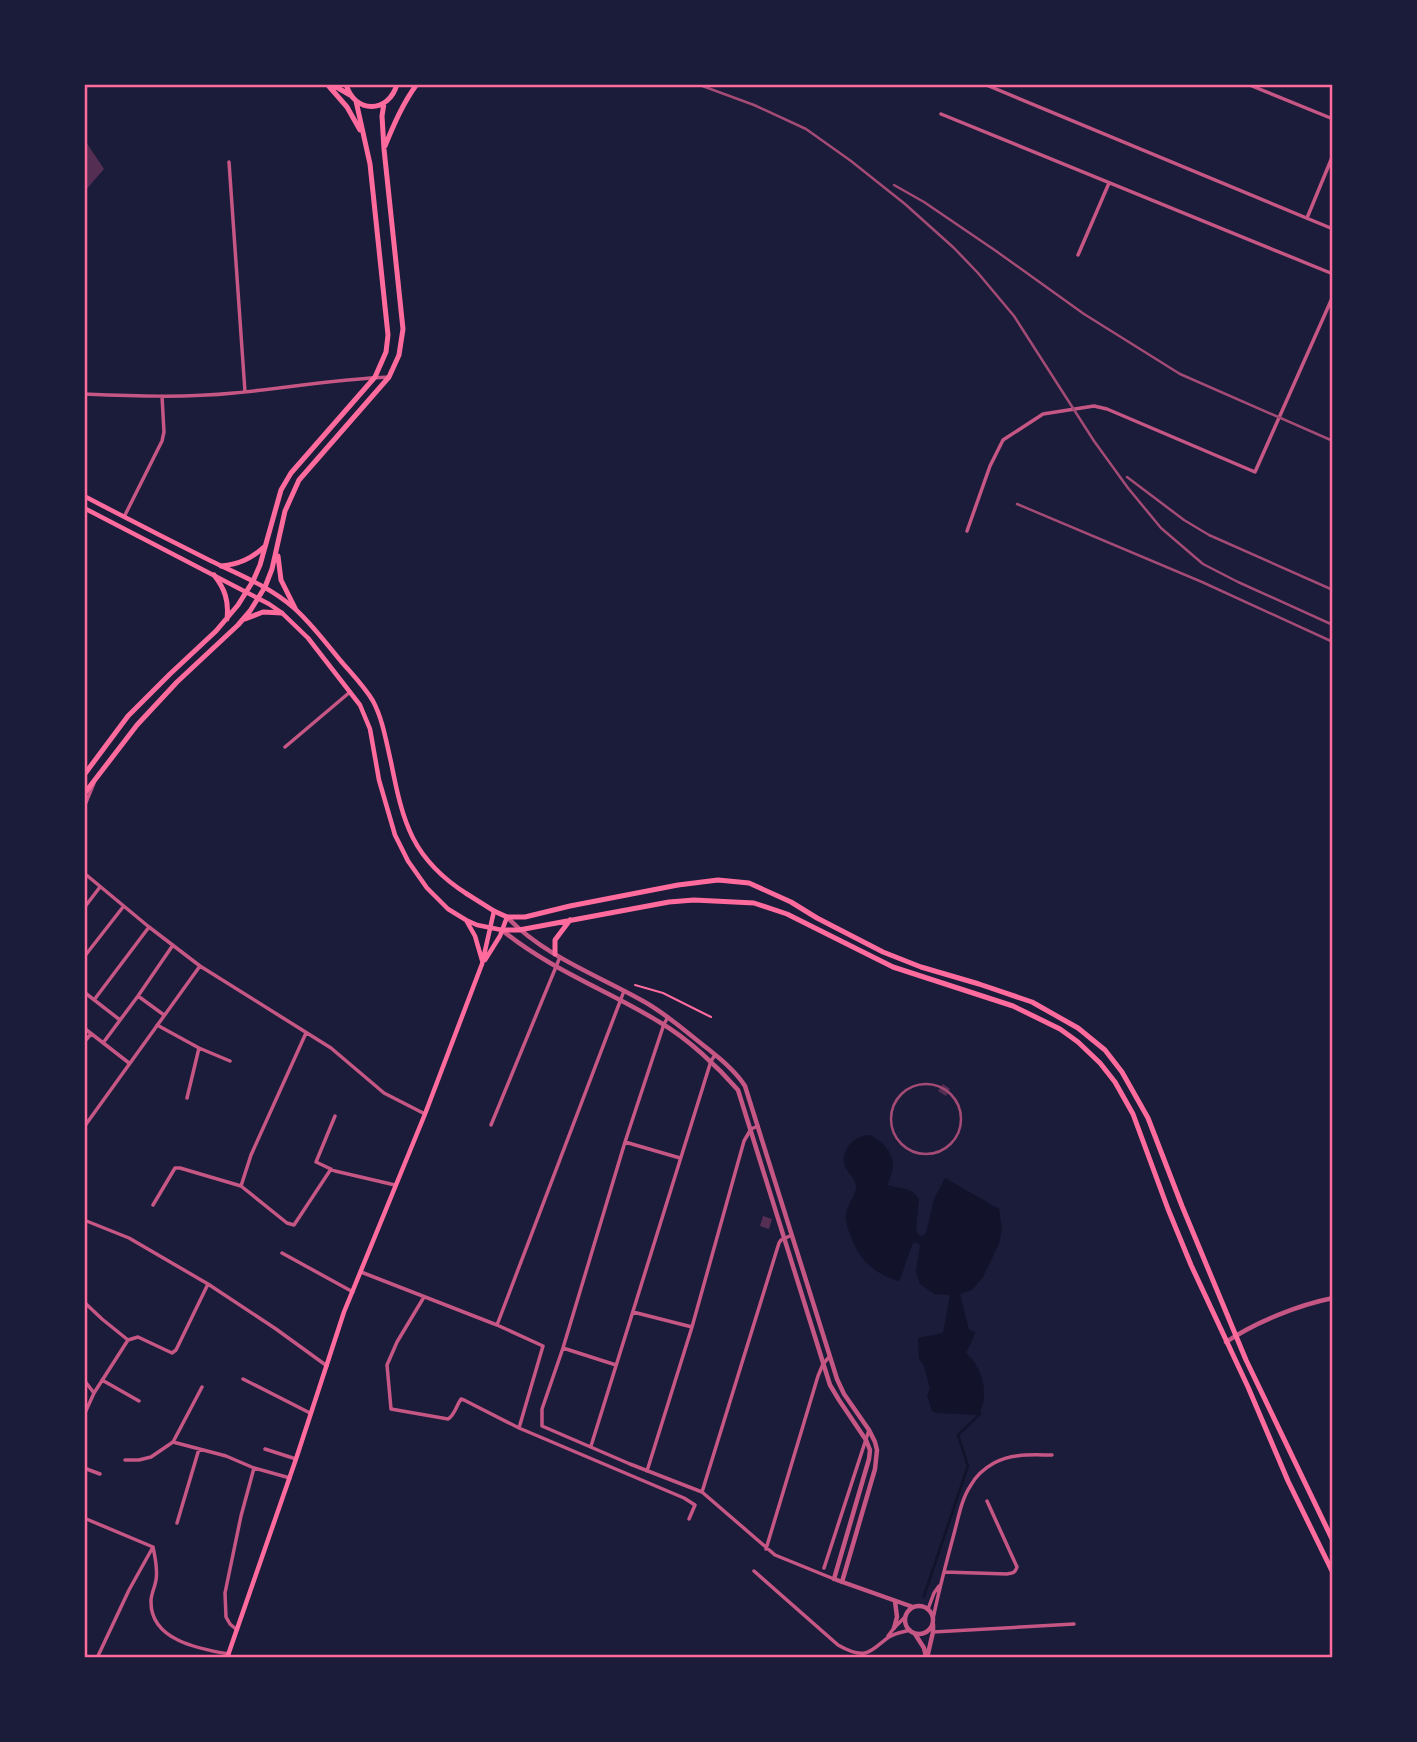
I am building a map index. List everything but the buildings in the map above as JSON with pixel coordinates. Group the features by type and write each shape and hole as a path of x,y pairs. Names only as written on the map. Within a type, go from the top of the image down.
{"main road":[{"path":"329,84 369,107 384,103 394,93 397,84"},
{"path":"329,84 347,107 366,142"},
{"path":"346,84 350,95"},
{"path":"384,149 400,111 417,84"},
{"path":"84,775 128,716 227,619 247,592 266,545 281,490 292,473 375,377 386,352 388,335 370,164 356,101"},
{"path":"238,625 265,587 272,569 285,511 299,480 389,377 399,355 403,329 384,149 384,103"},
{"path":"84,496 265,587 295,608"},
{"path":"84,508 258,598 282,613 308,638 360,705 370,729 379,780 395,835 408,861 427,888 448,909 466,920 490,928 519,930 669,902 694,900 762,905 787,914 893,967 1013,1006 1041,1018 1078,1042 1115,1082 1133,1114 1168,1209 1288,1481 1333,1573"},
{"path":"220,566 246,561 266,545"},
{"path":"277,549 281,580 295,608 373,702 384,727 405,821 425,859 453,885 494,911 507,917 525,917 678,885 718,880 749,883 899,959 1032,1002 1078,1028 1105,1050 1122,1072 1148,1118 1246,1360 1333,1541"},
{"path":"214,575 226,596 227,619"},
{"path":"84,794 137,725 177,682 245,618 263,612 282,613"},
{"path":"228,1656 344,1312 397,1185 482,964 494,911"},
{"path":"482,964 507,917"},
{"path":"466,920 475,936 482,964"},
{"path":"558,955 555,940 570,920"}],"street":[{"path":"984,84 1333,229"},
{"path":"1247,84 1333,119"},
{"path":"941,114 1333,274"},
{"path":"1307,218 1333,155"},
{"path":"229,162 245,392"},
{"path":"1077,255 1110,182"},
{"path":"967,531 990,466 1003,440 1043,414 1094,406 1107,409 1255,472 1333,296"},
{"path":"84,394 162,396 245,392 351,378 389,377"},
{"path":"124,517 162,440 162,396"},
{"path":"285,747 349,692"},
{"path":"84,807 95,781"},
{"path":"84,873 123,907 200,965 331,1048 384,1093 425,1114"},
{"path":"84,908 100,887"},
{"path":"84,956 123,907"},
{"path":"507,917 519,930 558,955 668,1017 715,1055 746,1086 837,1379 875,1442 877,1459 842,1582"},
{"path":"94,1000 149,927"},
{"path":"502,930 523,947 556,967 664,1024 711,1061 738,1090 830,1385 870,1450 834,1579"},
{"path":"103,1043 173,945"},
{"path":"491,1125 556,967 558,955"},
{"path":"84,1127 200,965"},
{"path":"497,1325 624,991"},
{"path":"84,992 120,1020"},
{"path":"138,996 163,1015"},
{"path":"668,1017 625,1142 542,1409 542,1426 702,1492 766,1549 788,1561 895,1601 928,1609"},
{"path":"157,1025 230,1061"},
{"path":"84,1028 129,1063"},
{"path":"241,1186 251,1155 306,1033"},
{"path":"84,1042 91,1034"},
{"path":"187,1098 199,1048"},
{"path":"591,1446 680,1158 715,1055"},
{"path":"335,1116 316,1162 331,1169 397,1185"},
{"path":"647,1471 692,1327 744,1141 751,1129 758,1126"},
{"path":"625,1142 680,1158"},
{"path":"153,1205 175,1168 180,1168 241,1186 286,1223 294,1225 331,1169"},
{"path":"84,1220 129,1238 208,1284 327,1366"},
{"path":"702,1492 779,1243 792,1235"},
{"path":"282,1253 353,1292"},
{"path":"361,1272 497,1325 543,1346 519,1428"},
{"path":"84,1415 94,1393 128,1340 138,1337 172,1353 176,1350 208,1284"},
{"path":"424,1297 397,1342 387,1365 391,1409 448,1419 461,1399 464,1399 519,1428 684,1497 695,1505 689,1519"},
{"path":"1226,1342 1268,1319 1333,1298"},
{"path":"84,1301 128,1340"},
{"path":"632,1311 692,1327"},
{"path":"563,1348 615,1365"},
{"path":"766,1549 818,1376 830,1356"},
{"path":"243,1379 310,1413"},
{"path":"84,1380 94,1393"},
{"path":"102,1380 139,1401"},
{"path":"125,1460 151,1457 173,1442 202,1387"},
{"path":"824,1569 869,1430"},
{"path":"173,1442 226,1456 254,1468 290,1478"},
{"path":"177,1523 199,1449"},
{"path":"265,1449 296,1459"},
{"path":"927,1658 940,1584 962,1502 970,1486 980,1473 993,1463 1008,1457 1052,1455"},
{"path":"84,1468 100,1474"},
{"path":"237,1630 226,1617 225,1593 254,1468"},
{"path":"944,1572 1007,1574 1016,1570 987,1501"},
{"path":"84,1518 153,1547"},
{"path":"153,1547 157,1577 151,1599 153,1618 167,1634 185,1644 228,1656"},
{"path":"97,1658 153,1547"},
{"path":"754,1572 838,1645 849,1651 863,1654 897,1633 925,1632 933,1621"},
{"path":"933,1621 928,1609 940,1584"},
{"path":"894,1628 897,1617 895,1601"},
{"path":"887,1638 913,1607"},
{"path":"906,1616 906,1624 927,1658"},
{"path":"933,1632 1074,1625"}],"path":[{"path":"635,985 663,993 711,1017"}],"shaded area":[{"path":"870,1135 883,1144 891,1157 893,1167 888,1185 908,1190 919,1199 916,1229 918,1235 926,1233 934,1199 945,1178 999,1209 1002,1229 999,1244 983,1277 972,1290 960,1294 969,1330 975,1332 966,1353 977,1366 983,1381 984,1398 980,1415 932,1411 927,1395 930,1389 924,1366 919,1359 918,1338 943,1333 950,1295 934,1294 920,1284 916,1271 920,1245 915,1242 912,1245 898,1281 881,1274 868,1264 853,1243 846,1216 856,1185 845,1167 844,1158 847,1148 855,1140"}],"waterway":[{"path":"924,1596 968,1466 958,1435 980,1414"}],"railway":[{"path":"697,84 754,105 806,129 905,204 954,248 1014,316 1094,441 1161,528 1203,564 1333,625"},
{"path":"894,185 924,202 1084,314 1180,374 1333,441"},
{"path":"1127,477 1184,520 1209,535 1333,590"},
{"path":"1017,504 1202,582 1333,642"},
{"path":"933,1084 946,1090 955,1099 959,1105 961,1119 959,1133 951,1144 940,1152 919,1154 901,1144 893,1133 891,1112 901,1094 912,1086 933,1084"}]}
